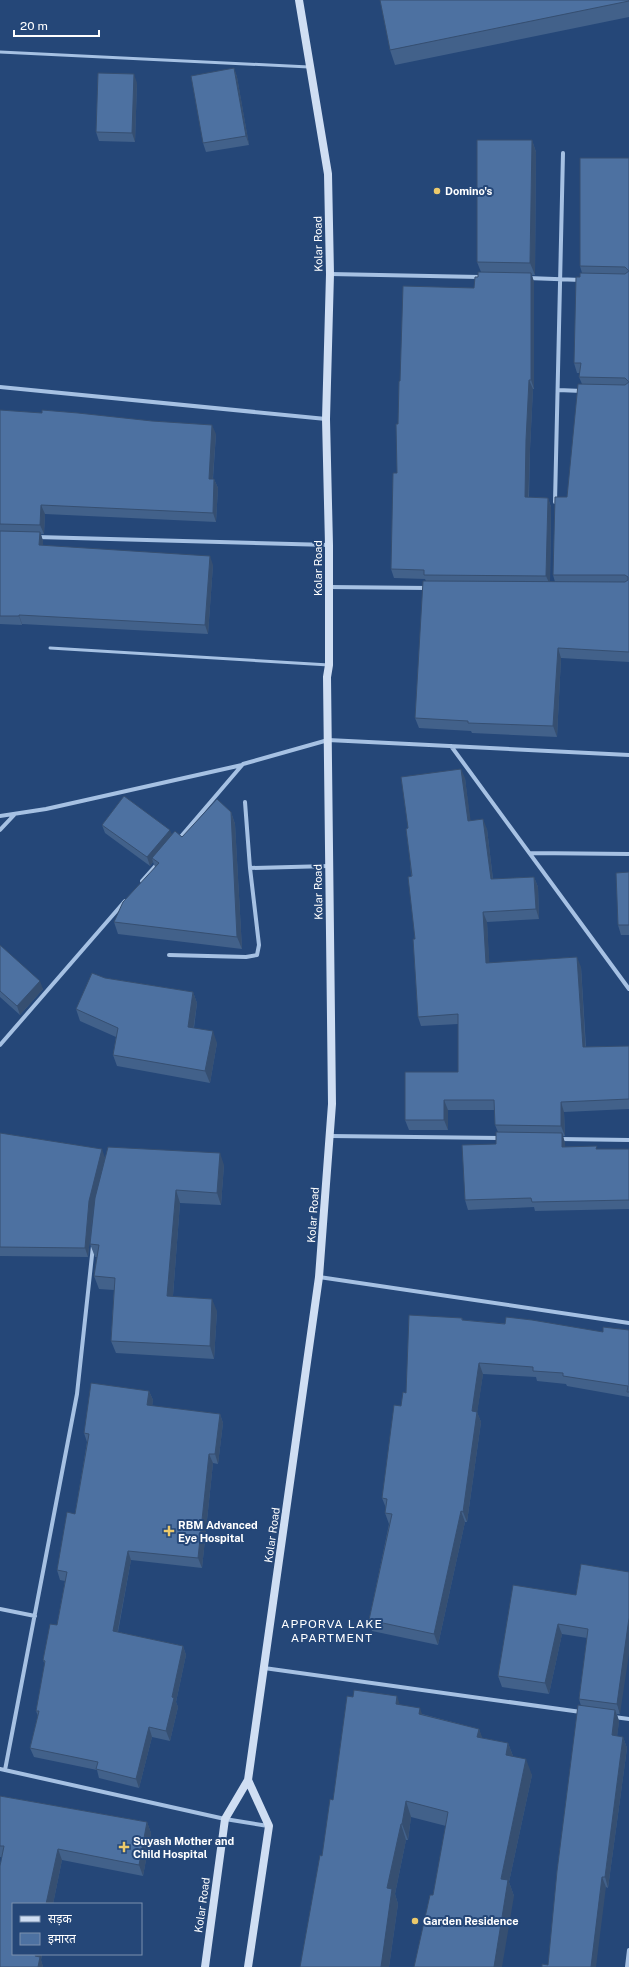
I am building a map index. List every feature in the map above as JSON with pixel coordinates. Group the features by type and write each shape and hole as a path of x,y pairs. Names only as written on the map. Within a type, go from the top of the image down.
{"main road":[{"name":"Kolar Road","path":"205,1967 225,1819 248,1780 319,1277 332,1104 327,677 329,665 329,546 326,419 330,274 328,174 299,0"},
{"path":"248,1780 269,1826 248,1967"}],"street":[{"path":"555,509 563,153"},
{"path":"330,274 481,277"},
{"path":"520,278 583,280"},
{"path":"0,387 326,419"},
{"path":"558,390 590,391"},
{"path":"31,537 329,546"},
{"path":"329,587 437,588"},
{"path":"0,816 46,809 243,764 328,740 629,755"},
{"path":"451,746 629,989"},
{"path":"176,842 243,764"},
{"path":"169,955 246,957 257,955 259,945 250,868 245,802"},
{"path":"0,830 15,814"},
{"path":"530,853 629,854"},
{"path":"140,884 160,860"},
{"path":"250,868 329,866"},
{"path":"0,1045 129,896"},
{"path":"330,1136 503,1138"},
{"path":"558,1139 629,1140"},
{"path":"5,1770 77,1394 94,1239"},
{"path":"319,1277 629,1323"},
{"path":"0,1609 35,1616"},
{"path":"264,1668 590,1714"},
{"path":"606,1716 629,1719"},
{"path":"0,1769 225,1819 269,1826"},
{"path":"627,1967 629,1950"}],"lane":[{"path":"0,52 310,67"},
{"path":"50,648 329,665"}],"building":[{"path":"380,0 629,0 629,1 390,50"},
{"path":"234,68 246,136 203,143 191,76"},
{"path":"98,73 134,74 132,133 96,132"},
{"path":"477,140 532,140 530,263 477,262"},
{"path":"580,158 629,158 629,271 625,267 580,266"},
{"path":"629,271 629,382 625,378 579,377 581,363 574,363 576,277 580,277 580,273 625,274"},
{"path":"478,272 531,273 531,380 529,380 525,497 548,498 546,576 424,575 424,570 391,569 393,473 397,473 396,424 398,424 403,286 474,288 475,277 478,277"},
{"path":"629,382 629,652 558,648 553,726 468,723 468,721 415,718 423,581 625,582 628,580 628,577 625,575 553,575 555,497 567,497 578,384 625,385"},
{"path":"0,410 42,413 42,410 152,421 212,425 209,479 214,479 213,513 41,505 40,525 0,524"},
{"path":"0,531 40,532 39,545 210,556 205,625 19,615 0,616"},
{"path":"461,769 468,821 483,819 491,879 534,877 536,909 483,912 486,963 577,957 583,1047 629,1046 629,1099 561,1102 561,1126 495,1125 494,1100 444,1100 444,1120 405,1120 405,1072 458,1072 458,1014 418,1017 413,939 415,939 408,877 412,876 406,829 408,828 401,777"},
{"path":"124,796 170,830 147,857 102,825"},
{"path":"217,799 231,812 237,937 114,922 123,902 159,863 152,858 175,831 182,837"},
{"path":"629,872 629,925 618,925 616,873"},
{"path":"0,945 40,981 17,1006 0,991"},
{"path":"92,973 105,978 193,992 188,1027 213,1031 205,1071 113,1055 118,1028 76,1009"},
{"path":"496,1132 562,1133 562,1147 597,1146 596,1149 629,1149 629,1200 532,1202 531,1198 465,1200 462,1145 496,1144"},
{"path":"0,1133 102,1149 89,1201 85,1248 0,1247"},
{"path":"108,1147 220,1153 217,1193 176,1190 167,1296 212,1299 210,1346 111,1341 115,1278 94,1276 99,1245 90,1244 95,1198"},
{"path":"409,1315 462,1318 462,1320 505,1324 506,1317 603,1332 603,1327 629,1330 629,1392 627,1392 628,1386 563,1376 563,1373 533,1371 533,1367 479,1363 472,1411 477,1412 463,1512 461,1511 434,1634 369,1620 392,1514 385,1513 387,1499 382,1498 394,1405 401,1406 403,1392 406,1393"},
{"path":"91,1383 149,1391 147,1405 220,1414 215,1454 209,1454 198,1558 128,1551 113,1631 183,1646 172,1697 174,1698 166,1731 149,1727 136,1779 96,1769 98,1762 30,1748 39,1711 36,1711 50,1624 57,1625 67,1572 57,1570 67,1512 75,1514 89,1434 84,1433"},
{"path":"581,1564 629,1572 629,1618 617,1704 579,1699 588,1629 558,1624 545,1683 498,1676 513,1585 576,1595"},
{"path":"354,1690 397,1696 396,1704 420,1708 419,1714 479,1729 477,1737 508,1743 506,1755 526,1759 501,1879 508,1880 494,1967 414,1967 430,1895 433,1895 448,1812 406,1801 387,1888 392,1889 381,1967 300,1967 320,1855 322,1856 330,1799 333,1800 347,1696 353,1697"},
{"path":"578,1705 615,1710 612,1735 623,1737 605,1877 602,1877 591,1967 542,1967 542,1964 548,1965 557,1871"},
{"path":"0,1796 147,1822 139,1865 58,1849 46,1903 12,1903 12,1955 36,1955 40,1957 38,1967 0,1967 0,1866 4,1846 0,1846"}],"place":[{"name":"Domino's","path":"437,191"},
{"name":"RBM Advanced Eye Hospital","path":"169,1531"},
{"name":"Suyash Mother and Child Hospital","path":"124,1847"},
{"name":"Garden Residence","path":"415,1921"}],"district":[{"name":"APPORVA LAKE APARTMENT","path":"332,1631"}]}
